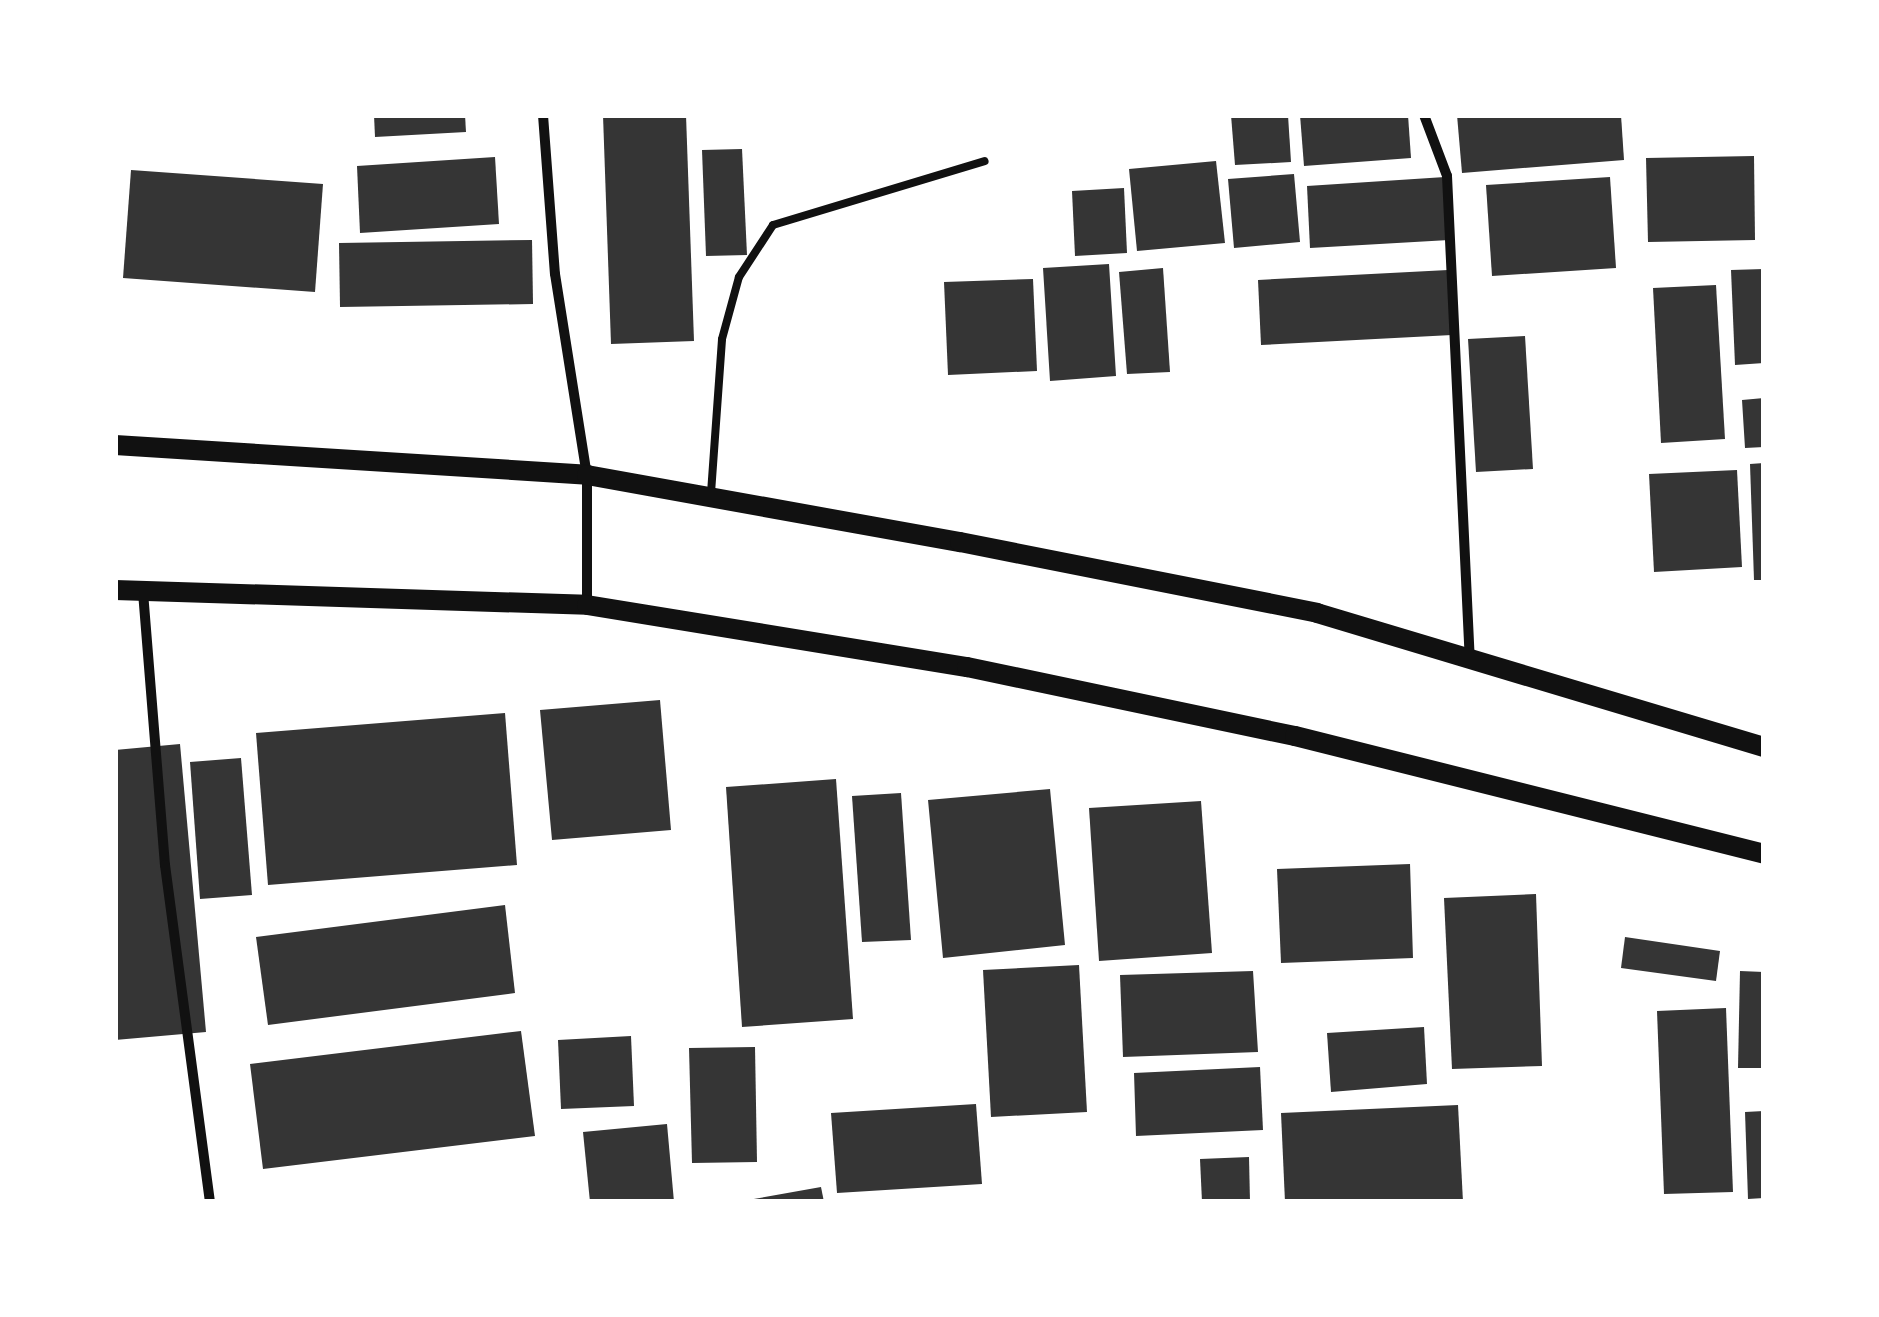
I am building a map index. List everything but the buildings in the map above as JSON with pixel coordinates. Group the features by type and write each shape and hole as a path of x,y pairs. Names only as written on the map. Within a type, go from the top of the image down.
{"main road":[{"path":"115,445 587,475 711,497 1318,613 1764,747"},
{"path":"115,590 587,605 968,666 1198,715 1764,854"}],"street":[{"path":"543,115 555,274 587,475 587,605"},
{"path":"1424,115 1447,176 1470,659"},
{"path":"143,592 166,865 210,1202"}],"lane":[{"path":"711,497 722,339 739,277 773,225 985,162"}]}
